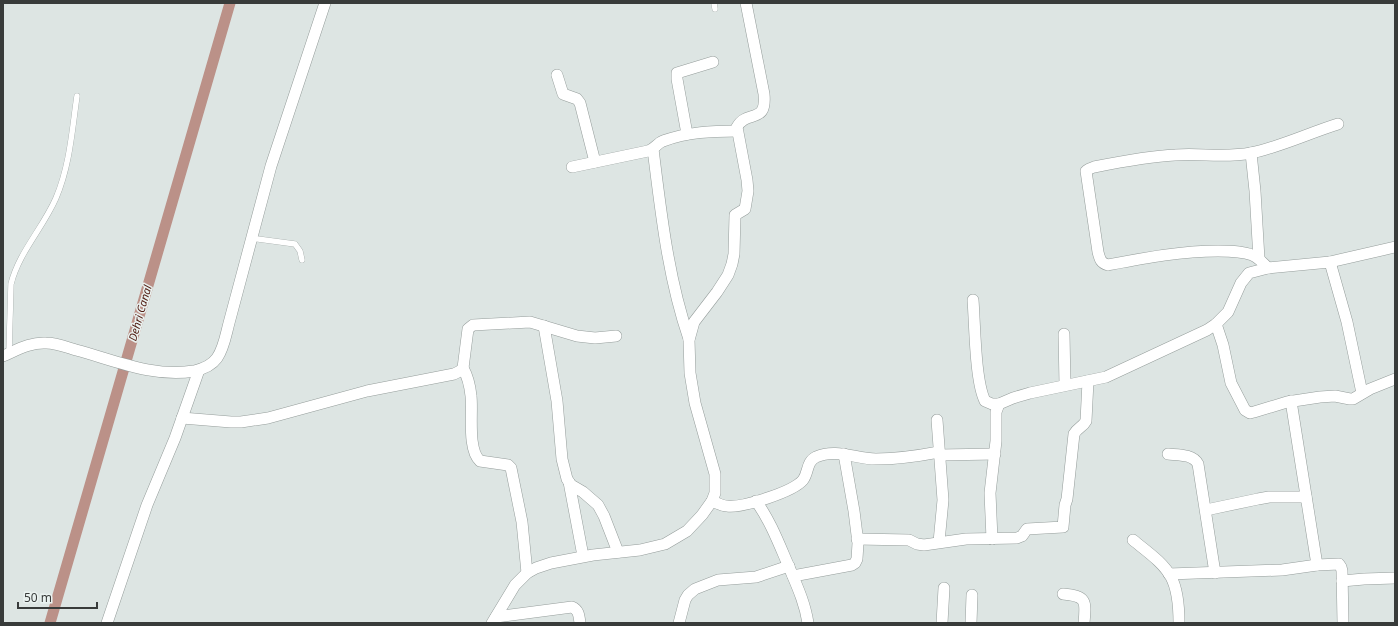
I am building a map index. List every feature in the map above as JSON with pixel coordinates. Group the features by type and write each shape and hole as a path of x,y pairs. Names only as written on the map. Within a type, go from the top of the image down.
{"street":[{"path":"6,355 20,348 38,343 48,343 148,370 172,373 199,370 210,365 217,358 223,345 263,192 278,141 325,3"},
{"path":"689,340 694,322 728,275 734,254 735,215 736,213 743,211 746,206 748,191 737,131 739,124 743,120 762,112 764,108 765,102 760,71 746,3"},
{"path":"688,134 677,73 713,62"},
{"path":"557,76 563,94 580,102 595,162"},
{"path":"1268,268 1259,259 1241,252 1203,251 1156,256 1108,265 1103,264 1098,252 1086,171 1094,167 1160,156 1200,154 1228,155 1251,153 1338,124"},
{"path":"572,166 653,149 659,143 688,134 737,131"},
{"path":"494,620 515,585 527,573 536,568 552,563 583,556 653,547 676,538 687,531 698,519 712,501 715,493 715,474 695,403 690,373 689,340 676,296 666,242 653,149"},
{"path":"1251,153 1259,259"},
{"path":"973,300 977,358 982,392 986,401 992,404 999,404 1013,398 1115,374 1207,330 1216,324 1228,312 1245,277 1249,273 1268,268 1330,262 1395,247"},
{"path":"1330,262 1348,328 1362,393"},
{"path":"527,573 522,522 512,468 508,465 480,461 476,458 473,444 470,387 468,377 463,368 468,330 473,325 530,322 581,337 594,338 616,336"},
{"path":"1216,324 1223,346 1231,383 1245,410 1250,413 1291,401 1331,396 1353,399 1375,386 1395,379"},
{"path":"544,326 557,401 562,459 564,470 569,482 583,556"},
{"path":"1064,334 1065,385"},
{"path":"182,418 230,422 268,418 367,391 447,375 460,371 463,368"},
{"path":"107,623 146,505 182,418 199,370"},
{"path":"857,539 909,540 917,544 924,545 966,539 1020,538 1027,529 1059,528 1064,525 1064,507 1067,499 1074,434 1075,431 1084,425 1086,421 1088,381"},
{"path":"1291,401 1317,565"},
{"path":"992,539 990,493 995,454 996,412 999,404"},
{"path":"936,420 943,500 939,542"},
{"path":"712,501 726,506 734,506 756,501 786,491 798,484 806,475 808,464 816,457 827,454 844,454 861,458 878,459 939,454 995,454"},
{"path":"793,576 852,565 857,559 857,539 854,511 844,454"},
{"path":"1168,454 1190,457 1196,461 1206,510 1215,573"},
{"path":"569,482 598,505 604,516 618,552"},
{"path":"1206,510 1269,497 1306,497"},
{"path":"756,501 769,521 789,566 803,600 808,623"},
{"path":"1133,540 1160,563 1169,574 1176,593 1179,623"},
{"path":"1169,574 1282,570 1317,565 1339,564 1342,571 1343,623"},
{"path":"679,623 685,600 688,595 695,590 718,580 756,577 789,566"},
{"path":"1342,581 1371,578 1395,578"},
{"path":"942,623 944,588"},
{"path":"1063,594 1081,597 1084,603 1084,623"},
{"path":"971,623 972,595"},
{"path":"494,620 572,607 577,609 580,623"}],"lane":[{"path":"6,355 11,284 19,262 27,247 48,216 65,176 70,154 77,96"},
{"path":"251,238 295,244 300,251 302,260"}],"waterway":[{"name":"Dehri Canal","path":"50,623 230,3"}]}
